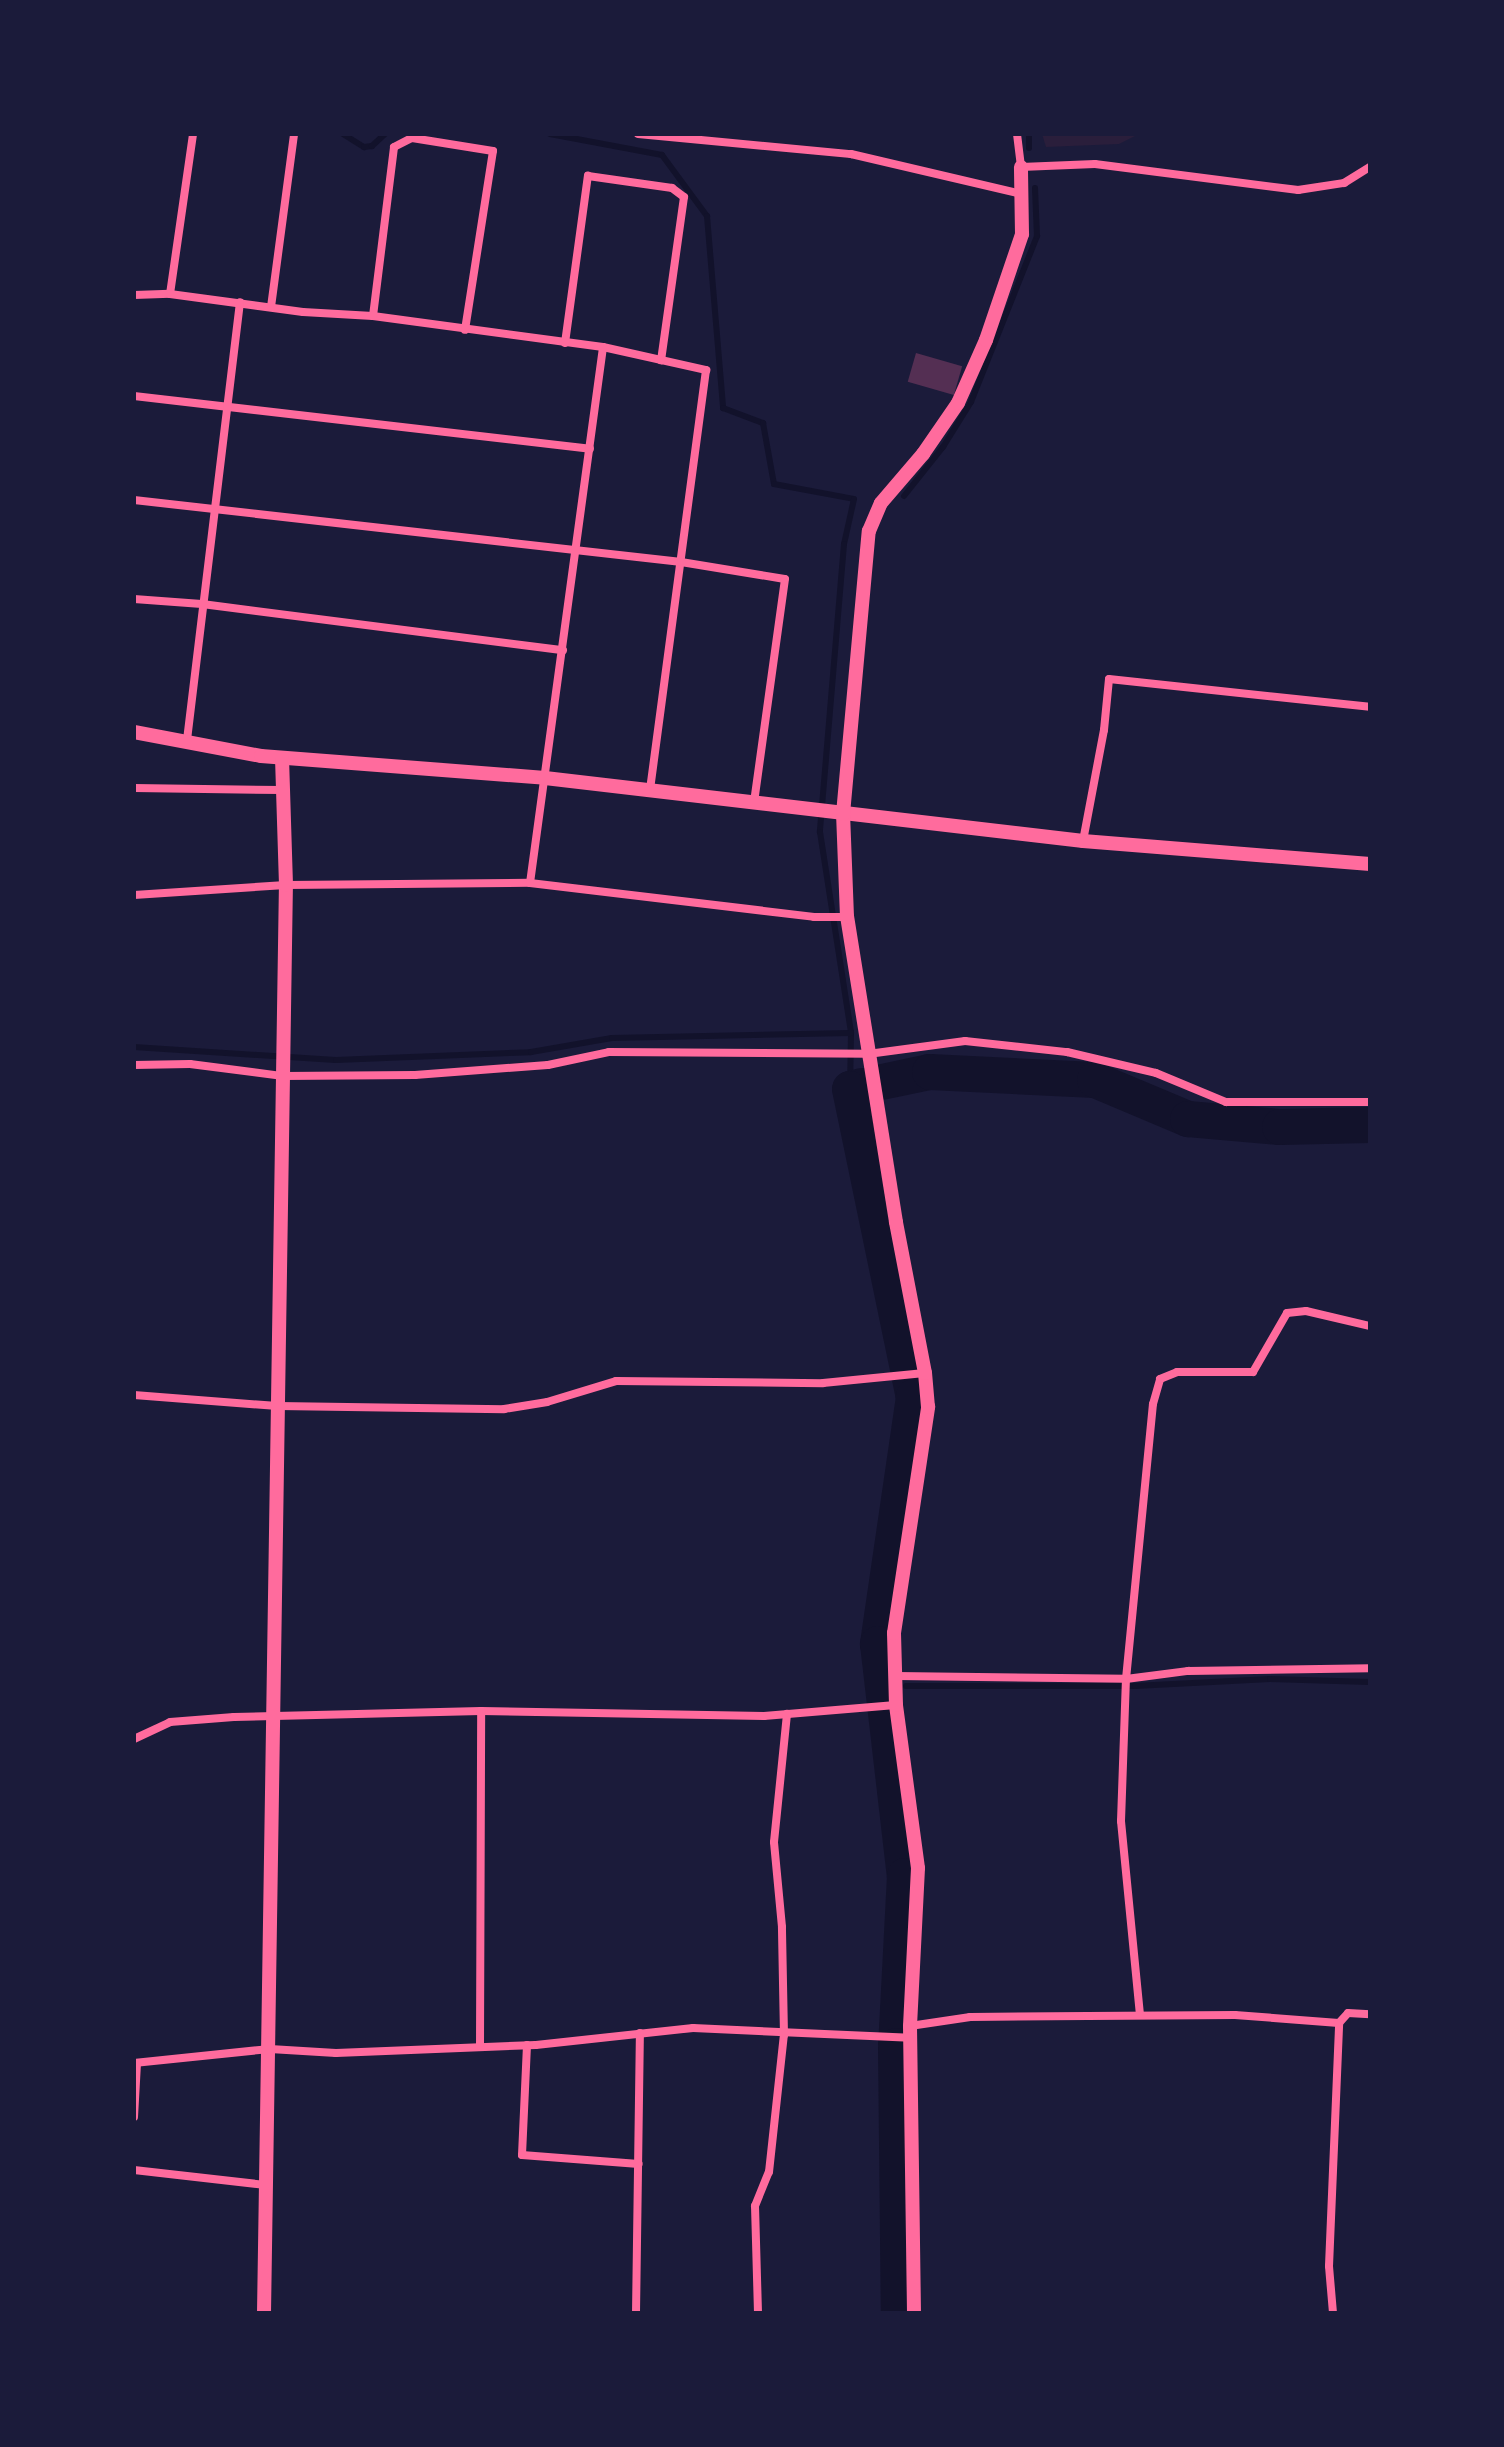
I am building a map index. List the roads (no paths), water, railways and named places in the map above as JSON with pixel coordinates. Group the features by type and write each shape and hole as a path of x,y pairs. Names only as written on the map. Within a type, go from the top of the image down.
{"street":[{"path":"170,294 193,134"},
{"path":"271,307 294,134"},
{"path":"638,134 851,154 1021,194"},
{"path":"914,2313 907,2034 918,1868 893,1705 896,1676 894,1633 928,1407 847,917 843,814 869,531 881,503 923,454 963,390 986,340 1022,234 1017,134"},
{"path":"373,316 394,147 412,138 493,151 465,330"},
{"path":"1021,167 1095,164 1298,190 1344,183 1370,167"},
{"path":"565,343 588,176 672,188 684,197 661,360"},
{"path":"134,295 170,294 373,316 603,347 706,370 650,789"},
{"path":"187,740 240,302"},
{"path":"530,883 603,347"},
{"path":"134,396 590,449"},
{"path":"134,500 577,549 785,579 754,802"},
{"path":"134,599 202,604 563,650"},
{"path":"1083,841 1104,730 1109,679 1370,707"},
{"path":"134,732 282,759 545,778 1083,841 1370,864"},
{"path":"264,2313 286,885 282,759"},
{"path":"134,788 282,790"},
{"path":"134,895 286,885 530,883 814,917 847,917"},
{"path":"134,1065 190,1064 415,1075 548,1065 609,1052 868,1054 965,1041 1067,1052 1156,1073 1226,1102 1370,1102"},
{"path":"1140,2015 1121,1821 1125,1692 1153,1404 1160,1379 1177,1372 1253,1372 1287,1313 1306,1311 1370,1326"},
{"path":"134,1395 278,1406 504,1409 547,1402 616,1381 823,1383 922,1374"},
{"path":"896,1676 1126,1680 1188,1671 1370,1668"},
{"path":"134,1739 170,1722 271,1715 481,1711 787,1714 893,1705"},
{"path":"480,2047 481,1711"},
{"path":"758,2313 755,2206 769,2172 784,2035 782,1927 774,1842 787,1714"},
{"path":"1333,2313 1329,2266 1339,2023 1348,2013 1370,2014"},
{"path":"134,2117 136,2063 270,2049 336,2053 527,2045 693,2028 890,2038 970,2017 1235,2015 1339,2023"},
{"path":"636,2313 640,2033"},
{"path":"527,2045 522,2155 639,2164"},
{"path":"134,2170 267,2185"}],"waterway":[{"path":"343,134 364,147 372,146 385,134"},
{"path":"550,134 662,155 707,216 723,408 763,423 774,484 854,499 844,544 820,832 851,1033 850,1089"},
{"path":"1029,134 1029,148"},
{"path":"904,496 943,447 971,402 1037,236 1035,188"},
{"path":"134,1047 336,1060 531,1052 612,1038 851,1033"},
{"path":"882,1082 930,1072 1095,1080 1188,1119 1280,1127 1370,1125"},
{"path":"862,1086 850,1089 914,1397 878,1644 905,1876 896,2046 899,2313"},
{"path":"906,1686 1135,1686 1270,1679 1370,1682"}]}
